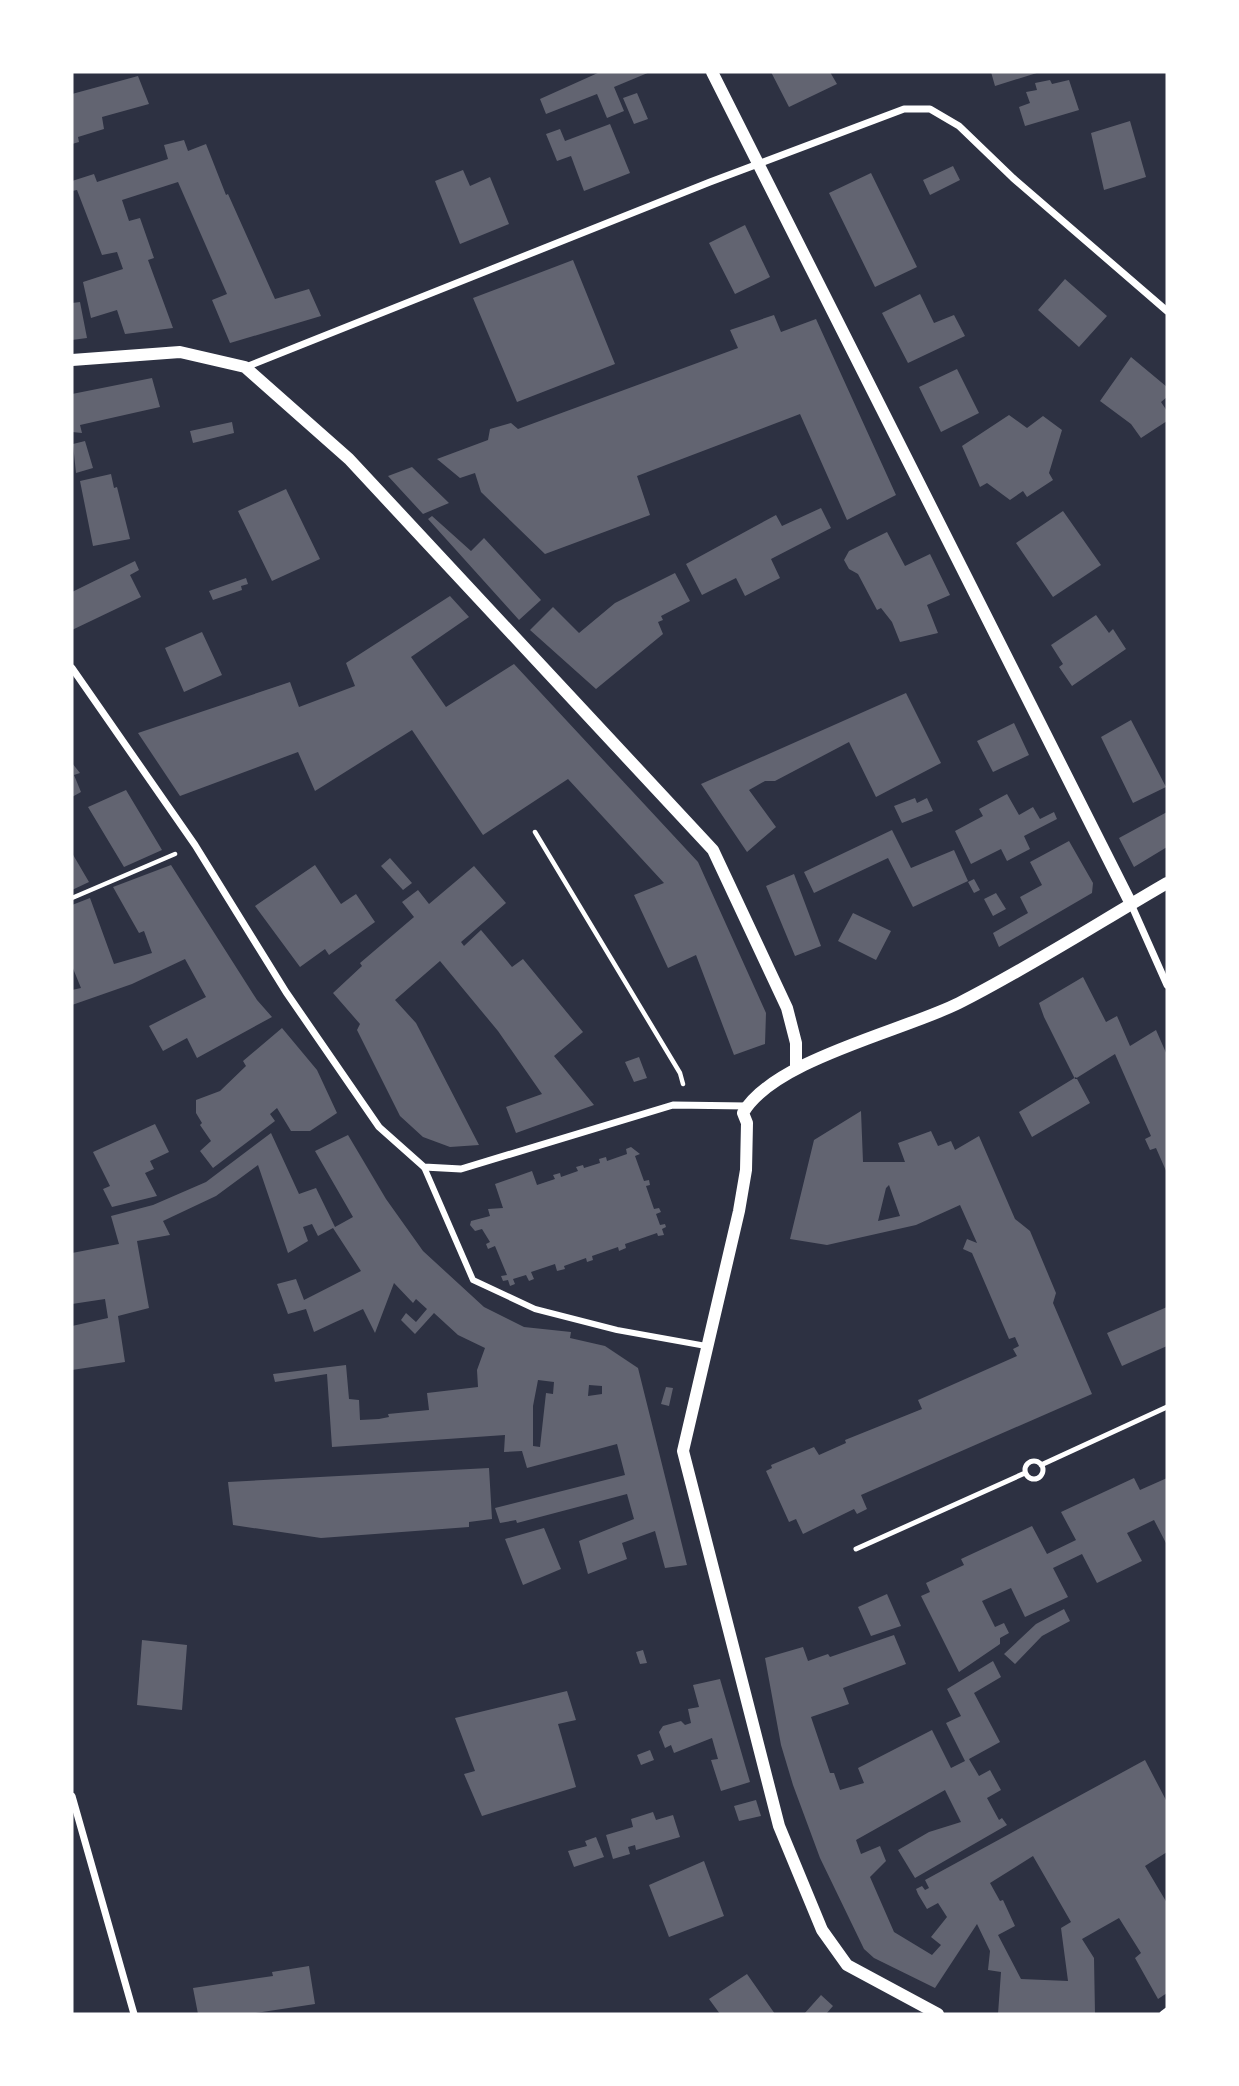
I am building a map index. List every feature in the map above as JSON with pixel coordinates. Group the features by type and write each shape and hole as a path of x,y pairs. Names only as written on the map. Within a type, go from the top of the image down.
{"street":[{"path":"712,72 1131,904 1167,985"},
{"path":"245,367 904,109 930,109 959,126 1013,178 1167,311"},
{"path":"72,360 180,352 245,367 349,459 713,850 787,1008 796,1043 796,1069"},
{"path":"72,668 195,845 280,982 379,1127 424,1167 473,1280 535,1309 706,1346"},
{"path":"938,2014 847,1965 822,1930 779,1826 683,1451 741,1201 746,1170 747,1122 743,1113 760,1091 796,1069 958,1003 1167,883"},
{"path":"424,1167 461,1169 673,1105 747,1106"},
{"path":"72,1796 134,2014"}],"lane":[{"path":"1025,1473 1025,1467 1032,1461 1041,1465 1167,1407"},
{"path":"1025,1473 1034,1479 1040,1476 1041,1465"},
{"path":"856,1549 1025,1473"}],"path":[{"path":"535,832 680,1073 690,1105"},
{"path":"72,898 195,845"}],"building":[{"path":"600,72 650,72 614,87 624,111 607,118 597,94 546,114 540,99"},
{"path":"771,72 830,72 837,84 789,107"},
{"path":"991,72 1040,72 995,86"},
{"path":"138,76 149,104 102,117 104,129 78,137 79,142 72,144 72,94"},
{"path":"1050,80 1052,84 1069,80 1079,110 1025,126 1019,107 1030,103 1026,92 1037,90 1035,83"},
{"path":"637,93 648,119 634,124 623,98"},
{"path":"1130,121 1146,177 1104,190 1091,133"},
{"path":"610,124 630,173 584,191 571,156 557,161 546,134 560,129 565,141"},
{"path":"184,140 188,151 206,144 226,195 228,194 275,299 309,289 321,316 230,343 212,300 227,294 178,182 122,200 129,221 140,218 154,258 148,260 173,328 125,334 117,310 91,318 83,282 123,269 117,252 102,255 77,190 72,191 72,181 94,174 97,182 168,159 164,145"},
{"path":"953,166 960,180 930,195 923,180"},
{"path":"463,170 470,186 490,177 509,224 460,244 435,181"},
{"path":"871,173 917,267 875,287 829,193"},
{"path":"745,225 770,277 735,294 709,243"},
{"path":"573,260 615,364 517,402 473,298"},
{"path":"1065,279 1107,316 1079,347 1038,310"},
{"path":"920,294 934,323 954,315 965,336 908,363 882,313"},
{"path":"80,302 87,338 72,340 72,303"},
{"path":"774,315 781,332 816,319 896,495 847,520 800,414 637,476 650,515 545,554 481,492 475,473 460,478 437,459 488,440 490,429 511,423 518,429 738,348 730,330"},
{"path":"1131,357 1167,387 1167,397 1161,402 1167,411 1167,421 1141,438 1131,424 1100,401"},
{"path":"957,369 979,413 941,432 919,387"},
{"path":"152,378 160,407 80,425 82,433 72,432 72,394"},
{"path":"1009,415 1027,428 1043,416 1062,430 1049,473 1053,480 1027,497 1023,491 1010,500 987,483 980,487 962,446"},
{"path":"232,422 234,433 193,443 190,431"},
{"path":"85,441 93,468 76,473 73,444"},
{"path":"412,467 449,503 423,514 388,476"},
{"path":"111,474 114,488 117,487 130,539 93,546 80,481"},
{"path":"286,489 320,559 272,581 238,511"},
{"path":"821,508 831,528 771,559 780,578 745,596 736,578 702,595 686,564 776,515 782,526"},
{"path":"1063,511 1101,565 1053,597 1016,543"},
{"path":"432,516 471,551 484,538 541,600 519,620 428,519"},
{"path":"887,532 905,566 930,554 950,595 927,605 938,633 900,642 892,622 881,608 877,610 858,574 849,569 844,560 849,551"},
{"path":"135,561 139,570 130,575 141,597 72,630 72,592"},
{"path":"675,573 690,601 661,616 663,620 658,622 663,634 596,689 530,630 553,607 579,633 615,603"},
{"path":"246,578 248,584 241,586 242,590 213,600 209,591"},
{"path":"450,596 469,617 411,657 446,707 514,664 698,862 766,1013 765,1044 734,1055 696,955 668,968 634,895 664,883 568,779 483,835 412,730 315,791 298,752 180,796 138,733 290,682 299,707 355,686 346,663"},
{"path":"1096,615 1109,633 1113,629 1126,649 1072,686 1059,667 1063,664 1051,645"},
{"path":"202,632 222,675 184,692 165,648"},
{"path":"906,693 941,763 876,797 849,742 775,781 765,781 749,790 776,827 747,852 701,784"},
{"path":"1131,720 1166,787 1133,803 1101,737"},
{"path":"1014,723 1029,755 993,772 977,741"},
{"path":"72,763 80,773 74,775 81,792 72,797"},
{"path":"126,790 162,850 124,867 88,807"},
{"path":"1007,794 1019,815 1033,807 1040,819 1054,812 1057,819 1024,836 1030,849 1007,861 1001,849 971,864 955,831 983,816 979,809"},
{"path":"915,798 917,803 927,798 933,811 902,823 894,806"},
{"path":"1167,812 1167,847 1134,867 1119,838"},
{"path":"892,830 911,868 954,850 968,881 913,907 888,858 814,893 804,872"},
{"path":"1069,841 1093,883 1092,893 999,947 993,933 1028,913 1020,897 1042,885 1030,862"},
{"path":"72,853 89,882 72,890"},
{"path":"390,858 412,883 403,890 381,866"},
{"path":"171,865 257,1000 272,1017 197,1058 187,1038 163,1051 149,1026 206,997 185,959 132,984 72,1005 72,990 81,988 72,966 72,905 90,898 114,964 152,953 144,931 139,933 113,887"},
{"path":"315,865 341,904 356,894 375,922 329,955 325,949 300,967 255,906"},
{"path":"474,866 506,903 461,942 464,946 481,930 512,967 523,959 583,1032 554,1056 594,1105 516,1133 506,1107 542,1094 498,1031 440,961 395,1000 416,1023 479,1145 450,1147 423,1137 400,1116 357,1030 360,1024 333,993 362,966 360,963 414,917 402,902 418,890 429,904"},
{"path":"794,874 821,946 795,956 766,886"},
{"path":"974,879 980,890 974,893 968,882"},
{"path":"996,893 1006,909 993,916 984,899"},
{"path":"853,913 891,931 876,960 838,941"},
{"path":"1083,977 1106,1022 1117,1016 1130,1046 1156,1030 1167,1055 1167,1173 1156,1148 1150,1150 1145,1139 1151,1136 1115,1054 1075,1079 1044,1017 1039,1003"},
{"path":"282,1028 317,1070 337,1113 310,1131 291,1131 277,1108 270,1114 275,1121 213,1168 200,1151 211,1141 200,1125 202,1123 196,1113 196,1100 220,1091 246,1066 243,1061"},
{"path":"639,1057 647,1078 634,1082 625,1062"},
{"path":"1076,1077 1090,1103 1032,1137 1019,1112"},
{"path":"861,1111 863,1162 905,1162 898,1143 931,1131 938,1146 951,1141 955,1150 979,1136 1015,1219 1030,1231 1056,1293 1053,1303 1092,1394 861,1495 867,1509 857,1514 854,1509 803,1534 796,1519 789,1522 766,1471 772,1468 771,1465 814,1447 819,1455 846,1443 845,1440 922,1409 918,1400 1017,1356 1013,1349 1019,1346 1015,1337 1009,1339 972,1253 963,1249 967,1239 977,1243 960,1205 916,1225 827,1245 790,1239 814,1140","holes":["889,1185 900,1216 878,1221"]},
{"path":"155,1124 169,1152 150,1161 154,1169 145,1173 157,1196 112,1207 103,1189 110,1186 93,1152"},
{"path":"271,1133 299,1194 316,1188 335,1227 353,1217 315,1151 348,1135 386,1199 423,1251 484,1307 524,1327 571,1332 570,1338 605,1346 638,1368 687,1565 665,1568 655,1531 622,1543 627,1559 588,1574 579,1541 634,1519 627,1494 517,1523 516,1520 500,1523 495,1508 625,1475 617,1444 527,1468 522,1451 504,1452 505,1435 332,1447 327,1374 275,1382 273,1374 346,1365 349,1399 359,1400 360,1420 379,1419 389,1417 388,1414 429,1410 427,1393 478,1387 477,1370 485,1348 458,1335 434,1313 415,1334 401,1320 406,1313 416,1322 427,1309 416,1299 413,1303 394,1283 375,1333 363,1309 314,1332 306,1309 288,1314 277,1284 296,1279 304,1300 361,1271 333,1228 318,1236 312,1224 303,1227 308,1241 288,1253 258,1165 216,1196 163,1221 170,1235 137,1241 149,1308 118,1316 125,1362 72,1370 72,1326 108,1318 105,1299 72,1304 72,1253 119,1244 111,1216 153,1205 206,1182","holes":["538,1380 554,1382 553,1394 546,1393 540,1447 533,1446 533,1406","589,1385 602,1386 602,1394 588,1396"]},
{"path":"631,1147 640,1154 635,1156 644,1181 649,1180 650,1185 646,1186 654,1209 659,1208 661,1212 656,1214 660,1225 665,1224 666,1227 662,1229 664,1235 658,1236 657,1233 625,1244 626,1248 619,1251 618,1247 592,1256 593,1260 587,1262 586,1258 564,1266 565,1269 557,1271 555,1264 531,1272 534,1279 529,1281 526,1275 513,1279 515,1284 510,1286 508,1280 503,1281 501,1276 507,1275 495,1246 488,1249 486,1244 490,1242 482,1229 475,1231 470,1225 471,1221 490,1216 488,1209 503,1208 495,1184 532,1171 537,1185 555,1179 553,1175 560,1173 561,1177 578,1171 576,1167 583,1165 584,1168 600,1163 599,1159 606,1157 607,1161 627,1154 626,1149"},
{"path":"1167,1307 1167,1346 1122,1366 1107,1333"},
{"path":"666,1387 673,1388 669,1406 661,1404"},
{"path":"489,1468 492,1519 469,1522 469,1527 321,1538 233,1525 228,1482"},
{"path":"1134,1478 1140,1490 1167,1478 1167,1545 1154,1520 1127,1533 1142,1561 1097,1583 1082,1554 1053,1568 1068,1597 1025,1617 1011,1588 982,1601 995,1627 1004,1623 1009,1633 1000,1638 1000,1644 959,1672 921,1596 930,1592 926,1583 964,1565 961,1559 1032,1526 1047,1554 1076,1540 1061,1512"},
{"path":"544,1528 561,1569 523,1585 505,1539"},
{"path":"887,1594 901,1626 871,1636 858,1607"},
{"path":"1064,1609 1070,1621 1042,1636 1015,1664 1004,1654 1036,1624"},
{"path":"894,1635 906,1664 843,1688 849,1704 811,1717 830,1773 834,1773 840,1790 864,1783 858,1768 932,1730 951,1768 965,1761 946,1723 961,1716 947,1689 993,1661 1001,1677 974,1693 1000,1742 969,1759 979,1776 990,1770 1001,1790 987,1798 999,1820 1002,1818 1007,1825 915,1878 898,1850 929,1832 961,1822 945,1790 856,1840 861,1854 880,1846 886,1861 870,1877 894,1932 932,1955 941,1945 931,1937 947,1917 938,1903 927,1909 918,1894 916,1889 922,1886 925,1890 929,1888 925,1880 1145,1760 1167,1802 1167,1852 1145,1866 1167,1903 1167,1993 1158,1999 1135,1958 1141,1953 1119,1918 1082,1939 1094,1958 1095,2014 998,2014 1001,1972 988,1970 990,1951 977,1924 935,1988 874,1958 864,1949 820,1858 793,1785 781,1745 765,1658 803,1647 808,1661 828,1654 830,1657","holes":["1033,1856 1071,1922 1061,1928 1068,1981 1021,1979 998,1935 1015,1926 1003,1900 1000,1901 990,1883"]},
{"path":"142,1640 187,1645 182,1710 137,1705"},
{"path":"643,1650 647,1663 640,1664 636,1652"},
{"path":"720,1679 750,1782 721,1791 711,1760 718,1759 712,1738 674,1753 671,1745 665,1748 659,1732 663,1726 681,1721 685,1725 691,1723 688,1709 699,1707 693,1685"},
{"path":"567,1691 576,1720 558,1724 576,1787 482,1816 464,1774 475,1771 455,1718"},
{"path":"650,1750 654,1760 641,1765 637,1755"},
{"path":"756,1800 761,1816 739,1821 734,1806"},
{"path":"653,1812 656,1820 673,1815 680,1837 636,1850 635,1845 628,1847 630,1854 613,1859 606,1835 633,1827 631,1819"},
{"path":"596,1837 604,1857 574,1867 568,1851 587,1846 585,1841"},
{"path":"704,1861 724,1916 669,1937 649,1885"},
{"path":"309,1966 315,2004 249,2014 198,2014 193,1988 273,1976 272,1972"},
{"path":"747,1974 775,2014 720,2014 709,1999"},
{"path":"821,1995 833,2006 826,2014 804,2014"}]}
